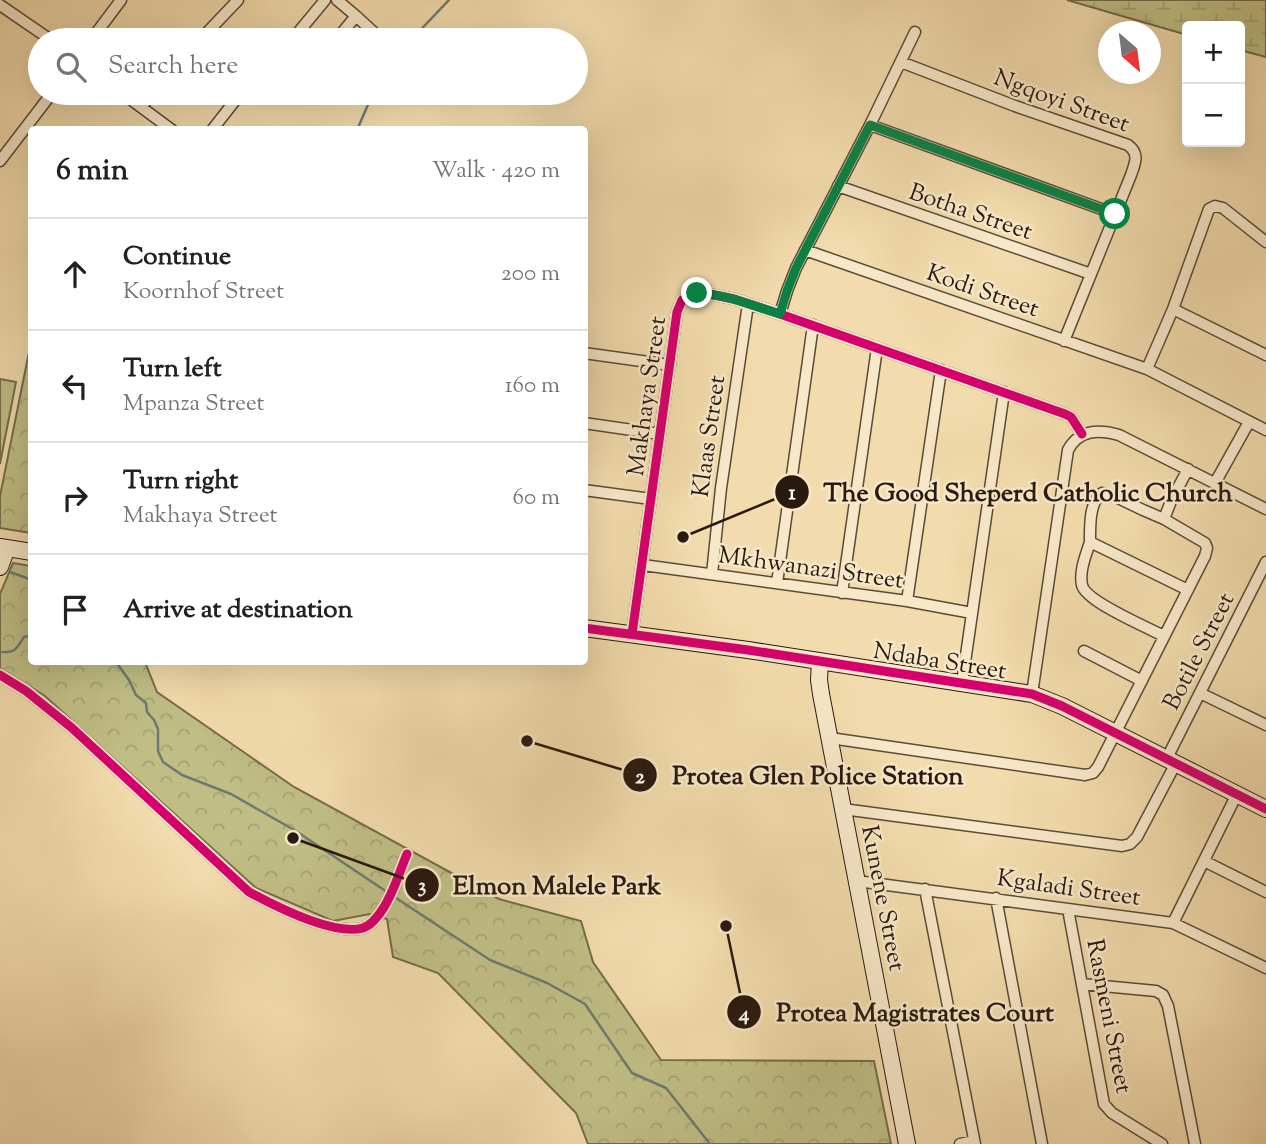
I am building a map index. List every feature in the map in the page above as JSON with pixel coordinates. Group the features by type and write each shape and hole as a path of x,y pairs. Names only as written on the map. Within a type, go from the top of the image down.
{"street":[{"path":"101,28 121,0"},
{"path":"212,28 238,0"},
{"path":"302,28 325,0"},
{"path":"337,0 369,28"},
{"path":"0,5 34,28"},
{"path":"346,28 356,16"},
{"path":"780,314 805,250 915,32"},
{"name":"Ngqoyi Street","path":"901,62 1130,147 1136,153 1137,159 1064,341"},
{"path":"0,160 43,105"},
{"path":"138,105 167,126"},
{"path":"215,126 231,105"},
{"path":"870,125 1115,214"},
{"name":"Botha Street","path":"838,186 1091,274"},
{"path":"1147,369 1211,208 1223,208 1266,242"},
{"name":"Kodi Street","path":"805,250 1147,369 1266,430"},
{"name":"Makhaya Street","path":"632,635 677,309 686,296 694,293 709,294 813,325 1068,415 1082,434"},
{"name":"Klaas Street","path":"712,574 721,488 748,304"},
{"path":"1173,309 1266,355"},
{"path":"777,583 813,325"},
{"path":"842,593 877,348"},
{"path":"588,354 670,365"},
{"path":"907,601 941,370"},
{"path":"962,683 1003,392"},
{"path":"1215,483 1249,422"},
{"path":"588,424 660,434"},
{"path":"1031,694 1068,450 1082,434 1099,430 1119,435 1266,509"},
{"path":"1164,519 1188,468"},
{"path":"588,491 651,499"},
{"path":"830,738 1091,774 1142,681 1205,556 1207,546 1164,519 1102,493 1098,495 1094,506 1090,542 1083,566 1082,582 1086,594 1098,603 1164,636"},
{"path":"1090,542 1188,590"},
{"path":"0,567 3,548 28,551"},
{"name":"Botile Street","path":"844,809 1102,844 1125,846 1133,842 1172,761 1200,693 1266,562"},
{"name":"Mkhwanazi Street","path":"643,565 907,601 972,613"},
{"name":"Ndaba Street","path":"588,629 1031,694 1050,700 1266,809"},
{"path":"1084,651 1142,681"},
{"name":"Kunene Street","path":"820,661 819,685 907,1144"},
{"path":"0,675 26,691 72,728 249,892 279,908 315,923 340,928 363,928 374,921 385,906 407,853"},
{"path":"1200,693 1265,723"},
{"path":"1174,923 1237,794"},
{"path":"1203,861 1266,892"},
{"name":"Kgaladi Street","path":"857,881 1174,923 1266,968"},
{"path":"925,889 974,1143 960,1144"},
{"path":"996,898 1042,1144"},
{"name":"Rasmeni Street","path":"1069,909 1105,1107 1162,1144"},
{"path":"1082,984 1156,991 1165,997 1195,1144"}],"green space":[{"path":"1067,0 1266,0 1266,57 1245,51 1245,21 1182,21 1182,34 1161,27 1161,21 1139,21"},
{"path":"28,357 28,533 0,528 0,496"},
{"path":"0,379 16,382 0,464"},
{"path":"13,563 28,566 28,665 146,665 157,692 294,787 499,899 581,921 593,962 661,1060 874,1061 891,1144 588,1144 576,1113 438,973 393,957 387,919 370,914 333,921 256,888 45,696 0,668 0,594"}],"waterway":[{"path":"422,28 449,0"},
{"path":"359,126 368,105"},
{"path":"10,572 28,579"},
{"path":"0,652 13,651 24,637 28,636"},
{"path":"118,665 136,695 146,703 147,712 154,720 158,729 158,751 163,762 182,775 231,794 296,831 387,892"},
{"path":"393,896 490,960 547,983 585,1004 632,1073 666,1088 710,1144"}],"cycle path":[{"path":"632,634 677,312 682,300 692,294 734,299 1065,414 1071,417 1082,434"},
{"path":"588,629 748,650 1032,694 1062,706 1266,809"},
{"path":"0,675 26,691 72,728 249,892 289,912 337,928 363,928 375,919 386,904 407,854"}],"place":[{"name":"The Good Sheperd Catholic Church","path":"683,537"},
{"name":"Protea Glen Police Station","path":"527,741"},
{"name":"Elmon Malele Park","path":"293,838"},
{"name":"Protea Magistrates Court","path":"726,926"}],"route":[{"path":"697,293 734,299 780,314 796,268 870,125 1115,214"}]}
